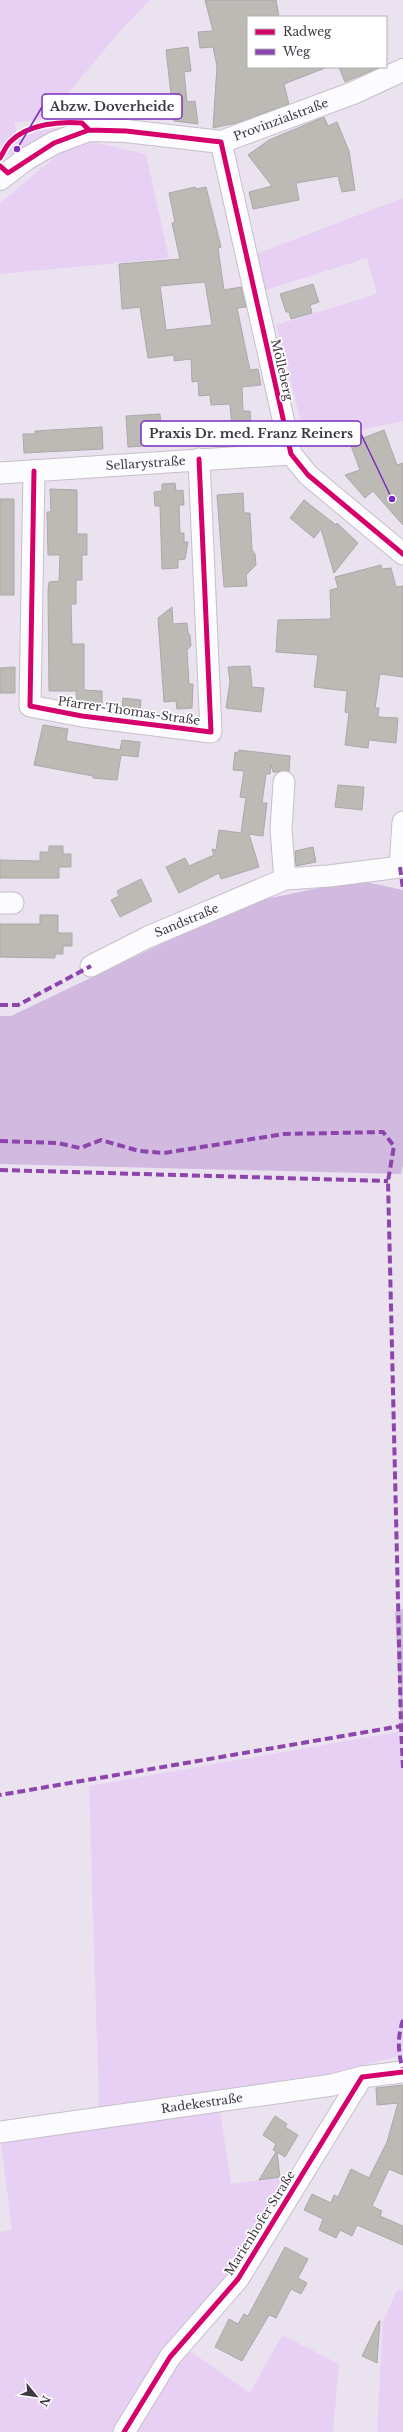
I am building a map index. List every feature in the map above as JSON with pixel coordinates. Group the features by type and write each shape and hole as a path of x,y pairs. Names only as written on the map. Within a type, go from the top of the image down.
{"main road":[{"name":"Provinzialstraße","path":"3,173 54,143 89,130 126,131 221,142 353,93 403,70"}],"street":[{"name":"Mölleberg","path":"221,142 291,454 308,475 403,554"},
{"name":"Sellarystraße","path":"0,473 291,454"},
{"name":"Pfarrer-Thomas-Straße","path":"34,471 30,706 82,716 211,732 199,459"},
{"path":"284,782 281,830 284,880"},
{"name":"Sandstraße","path":"91,966 148,937 284,880 400,867 403,822"},
{"name":"Radekestraße","path":"0,2132 332,2085 362,2077 403,2072"},
{"name":"Marienhofer Straße","path":"124,2432 170,2357 238,2279 362,2077"}],"shaded area":[{"path":"0,0 150,0 122,29 47,118 14,123 17,133 8,140 0,152"},
{"path":"56,126 59,128 23,149 4,156 20,139 41,130"},
{"path":"93,142 146,154 169,258 0,274 0,203 60,153"},
{"path":"403,198 403,421 306,441 276,325 377,294 367,258 266,290 256,254"},
{"path":"357,880 403,890 403,1165 401,1174 0,1164 0,1016 11,1016 247,903"},
{"path":"403,1609 403,1731 401,1731 395,1612"},
{"path":"403,1731 403,2055 329,2074 99,2108 89,1786"},
{"path":"220,2110 231,2184 295,2175 232,2278 117,2432 0,2432 0,2232 12,2230 0,2134"},
{"path":"398,2289 403,2291 403,2432 377,2432 383,2321"},
{"path":"282,2335 339,2364 333,2432 131,2432 187,2349 250,2393"}],"building":[{"path":"205,0 276,0 279,16 247,16 247,68 325,68 284,84 289,104 236,123 213,128 217,66 213,47 200,48 198,32 213,31"},
{"path":"188,47 191,71 184,72 187,102 195,101 198,124 174,121 166,50"},
{"path":"339,68 378,68 345,82"},
{"path":"324,117 328,126 337,122 349,151 355,190 342,192 338,176 296,183 299,200 253,209 249,192 272,186 248,155 269,140"},
{"path":"195,187 196,189 206,187 221,247 218,248 224,290 241,287 246,307 237,308 250,370 258,369 261,385 242,387 243,411 250,411 252,440 233,441 230,404 211,405 210,395 199,396 198,381 192,382 191,359 174,361 174,355 148,358 140,307 122,309 119,264 180,259 172,223 175,222 169,193","holes":["205,282 212,325 166,330 160,286"]},
{"path":"313,284 319,302 310,305 312,313 291,319 289,312 286,312 280,294"},
{"path":"160,414 162,445 128,447 126,416"},
{"path":"102,427 103,449 24,453 23,434 35,434 35,431"},
{"path":"384,430 397,465 403,463 403,525 373,491 365,498 345,475 360,470 350,443"},
{"path":"175,483 176,491 183,490 184,505 179,505 180,533 184,533 184,542 188,542 185,559 178,560 178,568 162,569 160,506 155,506 154,492 162,491 162,484"},
{"path":"50,489 77,490 77,534 87,534 87,555 82,555 82,580 76,580 76,604 71,604 72,644 84,644 84,690 102,691 102,706 77,703 76,691 49,691 48,590 49,582 59,581 60,555 48,555 47,512 51,512"},
{"path":"243,493 244,513 250,513 252,550 255,554 256,565 246,575 247,586 224,587 217,495"},
{"path":"0,499 14,499 14,595 0,595"},
{"path":"304,500 336,525 337,523 358,543 334,573 321,529 314,538 290,518"},
{"path":"381,565 382,569 391,568 396,587 403,586 403,677 380,674 375,708 379,708 378,717 398,718 396,743 369,740 368,748 345,745 349,713 345,712 347,691 314,687 318,655 276,652 278,620 331,619 330,590 338,588 335,577"},
{"path":"172,607 173,624 187,623 188,633 190,635 191,646 187,650 189,684 193,684 192,708 177,709 176,701 164,702 158,618"},
{"path":"250,666 252,687 264,688 261,712 226,708 230,682 228,667"},
{"path":"15,667 15,693 0,693 0,668"},
{"path":"123,698 141,700 140,711 122,709"},
{"path":"43,725 68,729 66,741 120,750 122,740 140,742 138,757 121,755 117,780 93,778 93,776 34,765"},
{"path":"239,750 290,756 289,772 273,772 271,764 270,774 266,774 262,803 267,803 263,836 249,834 259,867 221,879 219,873 179,893 166,867 185,858 189,866 214,855 212,849 216,850 219,830 241,833 246,798 240,797 244,771 233,770 235,752 238,753"},
{"path":"338,785 364,787 362,810 335,807"},
{"path":"49,846 63,846 63,854 71,854 71,867 59,867 59,878 0,878 0,860 40,861 40,852 49,852"},
{"path":"313,847 316,862 296,866 295,851"},
{"path":"141,879 152,901 120,917 111,900 119,896 117,891"},
{"path":"40,915 58,915 58,933 72,933 72,946 63,946 63,954 55,954 55,958 0,957 0,924 40,924"},
{"path":"403,2085 403,2175 389,2169 372,2206 382,2211 380,2216 403,2226 403,2245 357,2225 352,2236 340,2230 336,2238 319,2230 323,2219 304,2210 312,2194 331,2203 334,2195 338,2197 351,2169 369,2178 387,2142 398,2103 377,2105 376,2088"},
{"path":"275,2116 287,2124 285,2127 298,2135 285,2157 277,2152 280,2177 259,2180 276,2152 273,2150 276,2144 263,2135"},
{"path":"285,2247 308,2259 298,2278 307,2283 301,2294 291,2289 276,2318 269,2315 242,2361 215,2347 229,2319 238,2324 244,2314 248,2316"},
{"path":"380,2321 377,2363 362,2356"}],"marked path":[{"path":"400,867 403,889"},
{"path":"0,1005 18,1005 91,966"},
{"path":"0,1141 58,1143 80,1148 101,1140 139,1151 164,1153 284,1134 383,1132 394,1146 388,1181 401,1726 0,1795"},
{"path":"0,1170 388,1181"},
{"path":"403,1726 401,1726 403,1768"},
{"path":"403,2020 399,2045 403,2070"}],"cycle path":[{"path":"0,158 10,142 25,131 34,128 54,123 82,123 89,130"},
{"path":"0,166 8,173 54,143 89,130 126,131 221,142 291,454 308,475 403,554"},
{"path":"34,471 30,706 82,716 211,732 199,459"},
{"path":"124,2432 170,2357 238,2279 362,2077 403,2072"}],"place":[{"name":"Abzw. Doverheide","path":"17,149"},
{"name":"Praxis Dr. med. Franz Reiners","path":"392,499"}]}
